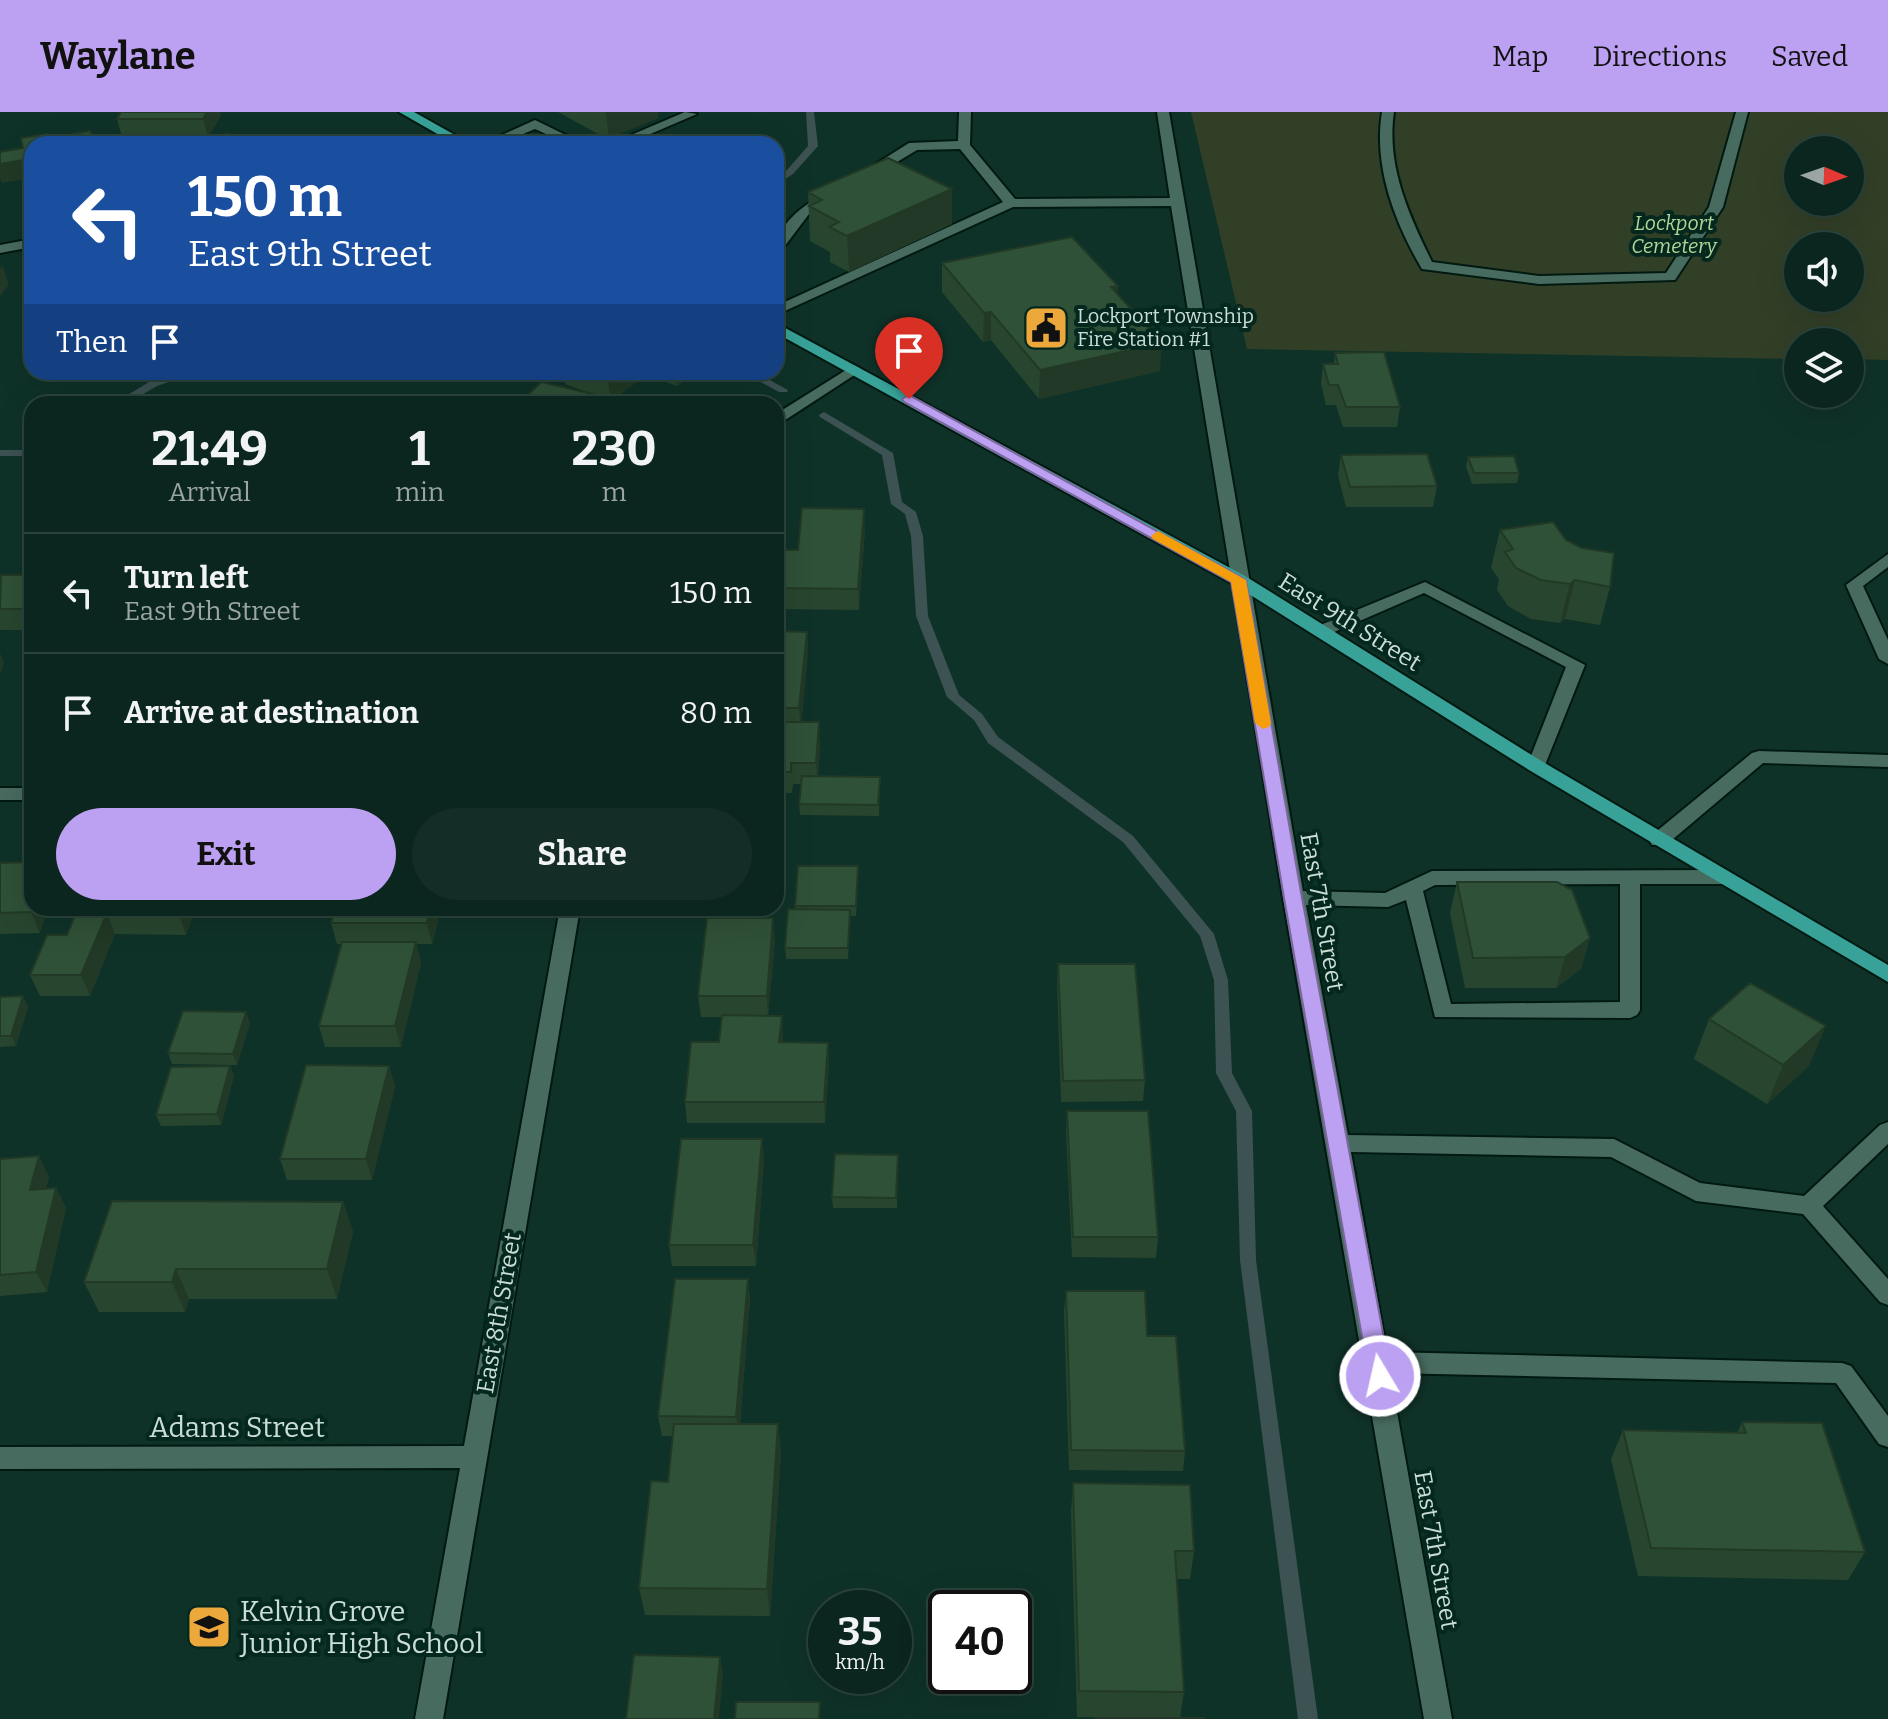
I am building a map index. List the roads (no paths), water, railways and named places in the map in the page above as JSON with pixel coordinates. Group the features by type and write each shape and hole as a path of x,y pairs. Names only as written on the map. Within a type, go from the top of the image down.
{"main road":[{"path":"405,112 450,136"},
{"name":"East 9th Street","path":"784,331 1239,580 1536,766 1888,975"}],"street":[{"path":"965,112 964,145 1011,203"},
{"name":"East 7th Street","path":"1163,112 1293,898 1379,1362 1438,1719"},
{"path":"1388,112 1382,132 1401,214 1427,266 1539,280 1670,277 1716,207 1742,112"},
{"path":"636,136 691,114"},
{"path":"507,136 535,124 561,136"},
{"path":"859,179 914,146 964,145"},
{"path":"784,237 804,211 845,187"},
{"path":"784,307 1011,203 1177,202"},
{"path":"0,249 24,244"},
{"path":"784,416 854,369"},
{"path":"1888,559 1854,585 1888,659"},
{"path":"1319,632 1425,587 1576,665 1536,766"},
{"path":"1659,840 1759,757 1888,761"},
{"path":"0,794 24,794"},
{"path":"1293,898 1388,900 1432,878 1722,877"},
{"path":"1413,888 1442,1012 1630,1010 1630,879"},
{"name":"East 8th Street","path":"429,1719 569,916"},
{"path":"1809,1206 1888,1131"},
{"path":"1338,1143 1614,1148 1696,1192 1809,1206 1888,1295"},
{"path":"1379,1362 1842,1373 1888,1436"},
{"name":"Adams Street","path":"0,1458 474,1457"}],"waterway":[{"path":"784,176 813,146 810,112"},
{"path":"132,396 166,380"},
{"path":"763,380 783,390"},
{"path":"824,415 887,453 897,504 910,512 917,536 922,616 953,697 978,717 993,740 1128,839 1207,934 1221,980 1224,1073 1244,1111 1248,1260 1308,1719"},
{"path":"0,453 24,453"}],"place":[{"name":"Lockport Township Fire Station #1","path":"1046,328"},
{"name":"Kelvin Grove Junior High School","path":"209,1627"}],"park label":[{"name":"Lockport Cemetery","path":"1674,234"}]}
